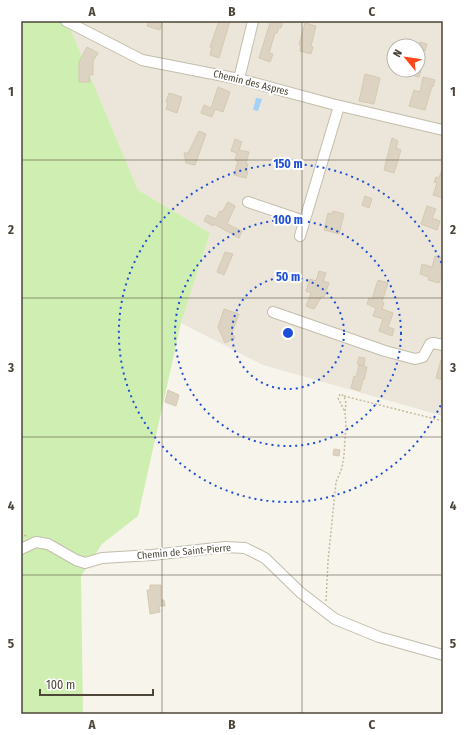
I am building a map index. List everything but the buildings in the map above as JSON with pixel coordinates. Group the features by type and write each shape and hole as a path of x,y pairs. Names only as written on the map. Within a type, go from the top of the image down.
{"street":[{"name":"Chemin des Aspres","path":"66,21 142,60 239,79 339,106 443,130"},
{"path":"239,79 253,21"},
{"path":"300,236 339,106"},
{"path":"248,202 304,221"},
{"path":"273,312 415,360 423,357 430,344 433,343 443,345"},
{"name":"Chemin de Saint-Pierre","path":"21,550 36,542 48,544 76,560 85,563 102,558 152,555 225,547 245,548 266,558 300,592 335,619 379,637 443,655"}],"path":[{"path":"345,412 338,398 340,394 443,421"},
{"path":"325,611 328,561 336,482 342,468 344,455 346,403 344,396"}],"shaded area":[{"path":"67,21 443,21 443,416 263,365 181,323 210,233 138,190"}],"green space":[{"path":"21,21 67,21 138,190 210,233 181,323 138,516 102,544 81,576 83,714 21,714"}],"water":[{"path":"256,98 262,99 258,111 253,110"}]}
